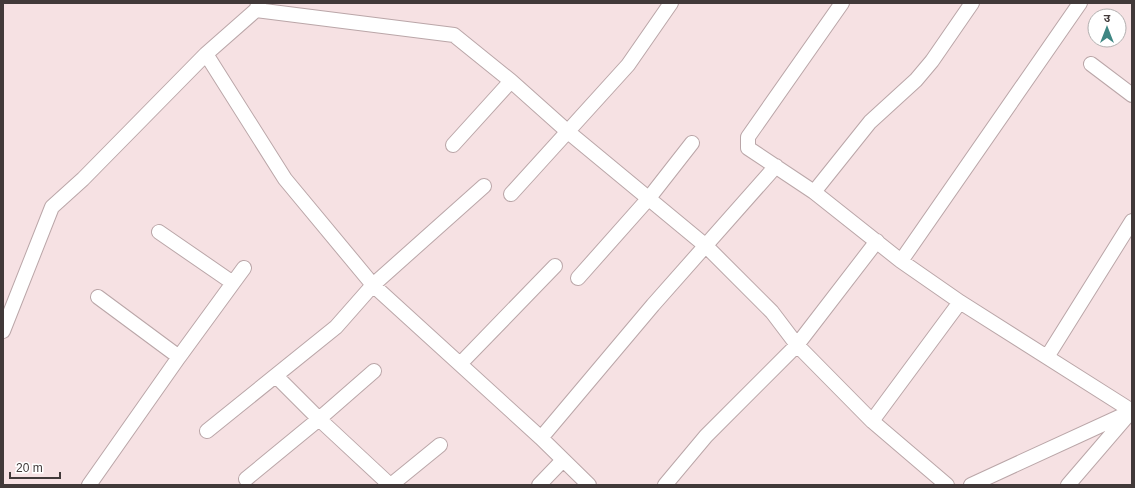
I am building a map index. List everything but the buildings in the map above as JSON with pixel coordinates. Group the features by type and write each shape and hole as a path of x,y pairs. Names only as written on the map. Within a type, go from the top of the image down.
{"street":[{"path":"511,194 567,130 628,65 671,3"},
{"path":"842,3 748,137 748,148 814,192 901,261 960,302 1132,411"},
{"path":"814,192 870,122 916,80 932,61 972,3"},
{"path":"901,261 1080,3"},
{"path":"3,331 52,207 88,173 206,54 257,7 454,35 511,81 567,130 706,246 772,312 797,345 872,421 948,485"},
{"path":"206,54 286,179 373,285 541,438 589,485"},
{"path":"1091,64 1132,95"},
{"path":"453,145 511,81"},
{"path":"578,278 649,198 692,143"},
{"path":"541,438 653,305 776,166"},
{"path":"207,431 336,327 373,285 484,186"},
{"path":"1047,357 1132,222"},
{"path":"159,232 233,283"},
{"path":"665,485 706,436 797,345 877,241"},
{"path":"460,364 555,266"},
{"path":"89,485 244,268"},
{"path":"98,297 179,357"},
{"path":"872,421 960,302"},
{"path":"246,479 319,419 374,371"},
{"path":"276,376 319,419 390,485 440,446"},
{"path":"971,485 1132,411"},
{"path":"1068,485 1132,411"},
{"path":"539,485 563,460"}]}
